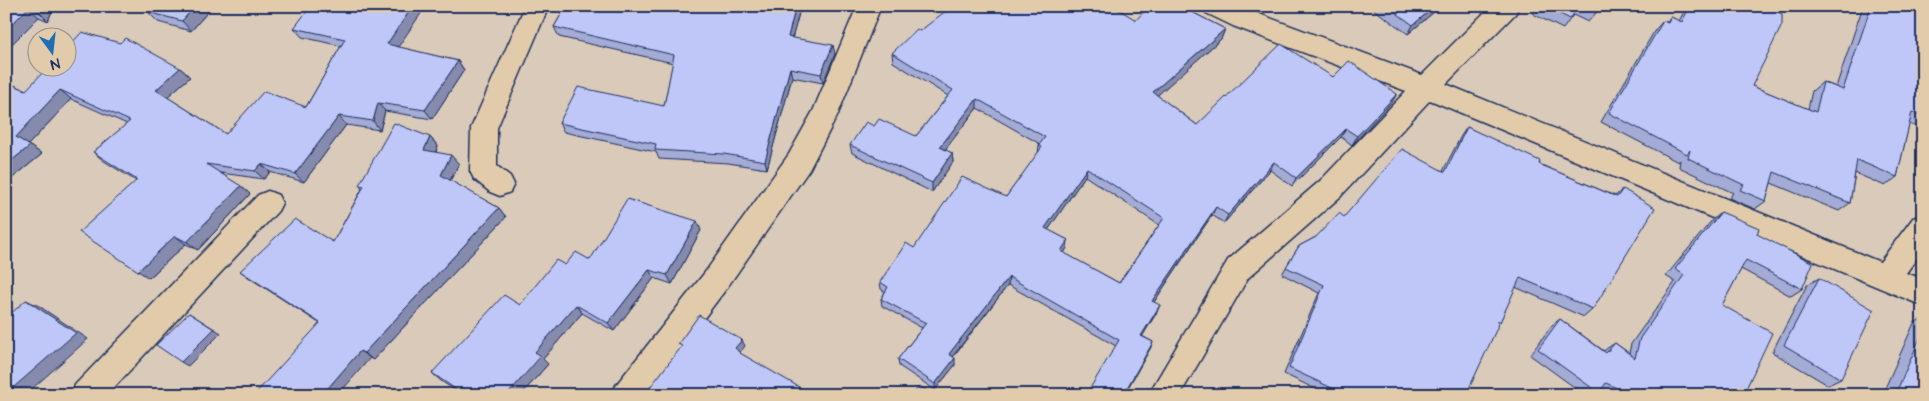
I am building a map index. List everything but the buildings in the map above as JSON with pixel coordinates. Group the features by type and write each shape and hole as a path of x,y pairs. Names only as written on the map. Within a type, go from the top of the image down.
{"street":[{"path":"500,184 484,171 484,128 537,6"},
{"path":"628,395 716,280 800,162 825,114 869,6"},
{"path":"1215,6 1242,19 1426,87 1923,293"},
{"path":"1163,395 1238,269 1331,188 1426,87 1507,6"},
{"path":"86,395 268,203"},
{"path":"1886,277 1923,227"}]}
